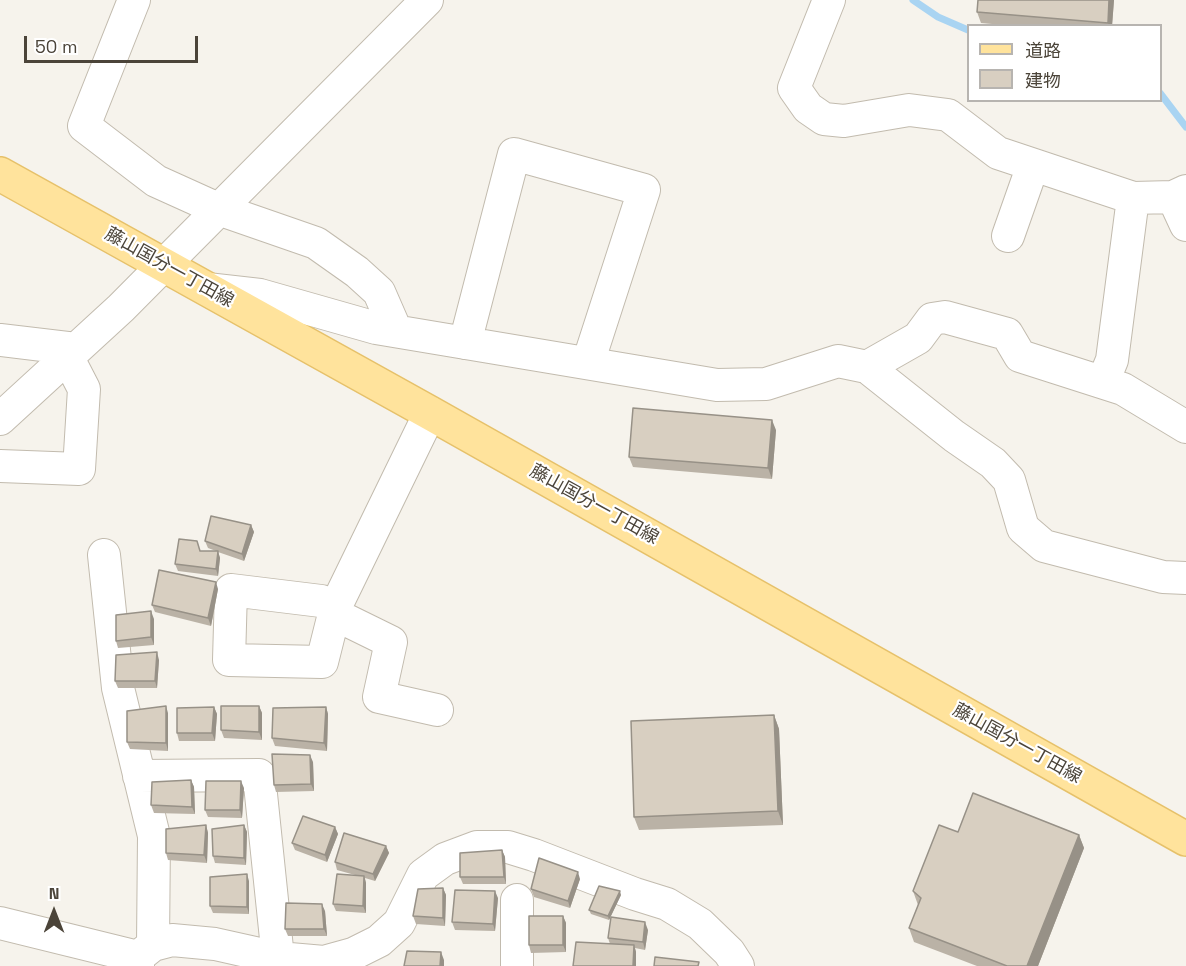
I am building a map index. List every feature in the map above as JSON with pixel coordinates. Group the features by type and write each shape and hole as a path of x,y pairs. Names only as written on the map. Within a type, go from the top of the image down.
{"main road":[{"name":"藤山国分一丁田線","path":"0,174 430,413 1186,839"}],"street":[{"path":"134,0 84,126 156,181 218,209 316,243 357,272 379,292 396,331"},
{"path":"0,424 0,418 121,308 427,0"},
{"path":"829,0 794,88 808,108 824,119 844,121 909,110 948,115 998,153 1033,165 1133,198 1180,194 1186,225"},
{"path":"465,343 514,154 644,190 588,363"},
{"path":"1008,236 1033,165"},
{"path":"1103,382 1112,360 1133,198"},
{"path":"206,289 260,296 376,328 717,385 766,384 837,361 867,367 993,464 1009,480 1023,528 1044,546 1163,577 1186,578"},
{"path":"867,367 918,338 932,319 945,317 1007,334 1020,356 1123,388 1186,427"},
{"path":"0,340 72,353"},
{"path":"0,466 79,469 84,388 72,353"},
{"path":"430,413 335,610 391,642 379,697 437,710"},
{"path":"104,555 118,688 154,836 143,956"},
{"path":"139,776 259,775 278,958"},
{"path":"0,923 143,956 172,940 215,944 278,958 324,962 353,954 379,941 399,923 423,875 445,859 477,847 508,847 667,904 700,924 729,952 738,966"},
{"path":"517,966 518,900"}],"building":[{"path":"978,0 1109,0 1108,23 977,12"},
{"path":"633,408 772,420 768,468 629,457"},
{"path":"211,516 251,525 242,554 205,541"},
{"path":"179,539 197,541 200,551 218,551 216,569 175,564"},
{"path":"159,570 216,582 208,618 152,605"},
{"path":"151,611 151,637 116,641 116,615"},
{"path":"157,652 155,681 115,681 116,655"},
{"path":"166,706 166,743 127,742 127,711"},
{"path":"221,706 259,706 259,732 221,730"},
{"path":"214,707 212,733 177,733 177,708"},
{"path":"326,707 324,743 272,738 273,708"},
{"path":"774,715 778,811 634,817 631,721"},
{"path":"272,754 310,755 311,784 274,785"},
{"path":"191,780 192,807 151,805 152,782"},
{"path":"206,781 241,781 240,810 205,810"},
{"path":"973,793 1079,835 1027,966 1007,966 909,928 921,898 913,891 939,825 958,832"},
{"path":"303,816 335,827 325,855 292,843"},
{"path":"206,825 204,855 166,853 166,829"},
{"path":"244,825 244,858 213,856 212,829"},
{"path":"344,833 386,846 373,874 335,862"},
{"path":"502,850 504,877 460,877 460,853"},
{"path":"539,858 578,872 568,901 531,889"},
{"path":"247,874 247,907 210,906 210,877"},
{"path":"337,874 364,876 363,906 333,904"},
{"path":"599,886 620,891 608,916 589,910"},
{"path":"443,888 443,918 413,916 418,889"},
{"path":"455,890 495,891 493,924 452,922"},
{"path":"286,903 322,904 324,929 285,929"},
{"path":"529,916 563,916 563,945 529,945"},
{"path":"611,917 645,922 643,942 608,938"},
{"path":"576,942 634,945 633,966 573,966"},
{"path":"407,951 441,952 440,966 404,966"},
{"path":"655,957 699,962 698,966 654,966"}],"waterway":[{"path":"913,0 938,17 967,30"},
{"path":"1162,96 1186,127"}]}
